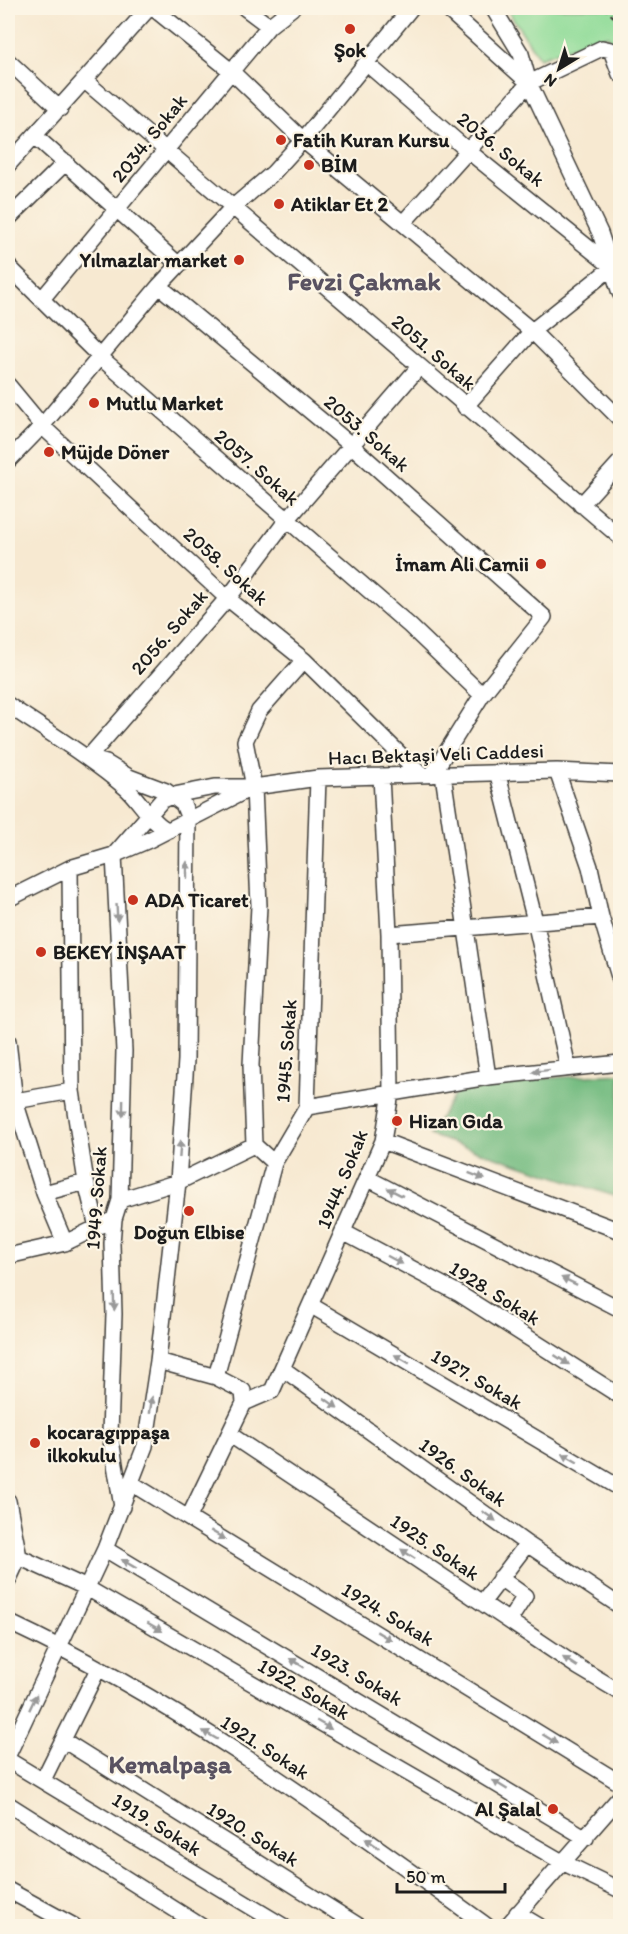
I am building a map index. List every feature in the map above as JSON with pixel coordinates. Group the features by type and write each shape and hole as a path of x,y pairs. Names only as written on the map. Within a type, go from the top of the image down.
{"street":[{"path":"8,165 151,8 231,71 303,140 532,331 621,419"},
{"path":"245,8 269,26"},
{"name":"2034. Sokak","path":"42,299 269,26 292,8"},
{"path":"8,460 42,426 159,286 232,208 273,173 303,140 411,8"},
{"path":"446,8 529,83"},
{"path":"492,8 521,54 529,83 616,263 621,293"},
{"path":"403,223 529,83 602,48 611,50 621,74"},
{"path":"8,62 60,110"},
{"name":"2036. Sokak","path":"366,63 467,150 616,263"},
{"name":"2051. Sokak","path":"86,81 465,407 621,537"},
{"path":"35,136 179,265"},
{"path":"8,219 66,162"},
{"path":"465,407 532,331 616,263"},
{"name":"2057. Sokak","path":"8,266 100,357 286,521 410,626 482,695"},
{"name":"2053. Sokak","path":"159,286 351,445 544,617 482,695"},
{"name":"2056. Sokak","path":"88,758 227,598 286,521 419,367"},
{"name":"2058. Sokak","path":"8,385 42,426 227,598 303,660 432,775"},
{"path":"581,505 621,462"},
{"path":"274,1163 254,1145 251,1065 259,906 254,787 245,741 259,711 303,660"},
{"path":"482,695 432,775 466,926 488,1077"},
{"path":"8,705 88,758 127,788 157,823 169,830"},
{"path":"8,1755 105,1549 145,1446 158,1361 178,1182 186,1060 187,820 183,804 174,795 88,758"},
{"path":"557,771 590,867 621,980"},
{"name":"Hacı Bektaşi Veli Caddesi","path":"114,855 162,800 174,795 215,787 254,787 318,778 498,775 557,771 621,774"},
{"path":"498,775 535,921 568,1067"},
{"name":"1944. Sokak","path":"244,1403 272,1391 312,1306 383,1141 391,1093 389,934 381,776"},
{"name":"1945. Sokak","path":"216,1377 274,1163 308,1107 318,778"},
{"name":"Hacı Bektaşi Veli Caddesi","path":"8,900 70,868 114,855 169,830 254,787"},
{"name":"1949. Sokak","path":"114,855 124,1051 120,1200 114,1219 110,1434 122,1507"},
{"path":"70,868 72,1091 86,1182 97,1227"},
{"path":"389,934 466,926 602,917"},
{"path":"8,1041 15,1101 44,1193 65,1243"},
{"path":"308,1107 488,1077 621,1063"},
{"path":"15,1101 72,1091"},
{"path":"383,1141 621,1231"},
{"path":"120,1200 178,1182 254,1145"},
{"path":"367,1178 621,1309"},
{"path":"44,1193 86,1182"},
{"path":"8,1256 65,1243 114,1219"},
{"name":"1928. Sokak","path":"343,1232 458,1293 621,1396"},
{"name":"1927. Sokak","path":"312,1306 621,1488"},
{"path":"158,1361 216,1377 243,1391 244,1403 189,1518"},
{"name":"1926. Sokak","path":"283,1369 527,1544 621,1606"},
{"name":"1925. Sokak","path":"229,1434 509,1621 621,1692"},
{"name":"1924. Sokak","path":"131,1483 621,1783"},
{"path":"8,1501 12,1534 19,1557 8,1581"},
{"path":"482,1603 527,1544"},
{"name":"1923. Sokak","path":"105,1549 586,1838"},
{"name":"1922. Sokak","path":"19,1557 87,1588 564,1863 621,1890"},
{"path":"500,1578 525,1596 509,1621"},
{"name":"1921. Sokak","path":"8,1623 59,1646 229,1746 487,1926"},
{"path":"43,1780 98,1669"},
{"name":"1920. Sokak","path":"63,1740 359,1926"},
{"name":"1919. Sokak","path":"8,1760 283,1926"},
{"path":"507,1926 621,1797"},
{"path":"8,1804 201,1926"},
{"path":"8,1890 74,1926"},
{"path":"517,1913 539,1926"}],"path":[{"path":"604,8 621,22"}],"green space":[{"path":"506,8 620,8 620,61 608,35 539,58"},
{"path":"620,1074 620,1198 429,1135 462,1083"}],"place":[{"name":"Şok","path":"350,29"},
{"name":"Fatih Kuran Kursu","path":"281,140"},
{"name":"BİM","path":"309,165"},
{"name":"Atiklar Et 2","path":"279,204"},
{"name":"Yılmazlar market","path":"239,260"},
{"name":"Mutlu Market","path":"94,403"},
{"name":"Müjde Döner","path":"49,452"},
{"name":"İmam Ali Camii","path":"541,564"},
{"name":"ADA Ticaret","path":"133,900"},
{"name":"BEKEY İNŞAAT","path":"41,952"},
{"name":"Hizan Gıda","path":"397,1121"},
{"name":"Doğun Elbise","path":"189,1211"},
{"name":"kocaragıppaşa ilkokulu","path":"35,1443"},
{"name":"Al Şalal","path":"553,1809"}],"district":[{"name":"Fevzi Çakmak","path":"364,281"},
{"name":"Kemalpaşa","path":"170,1764"}]}
